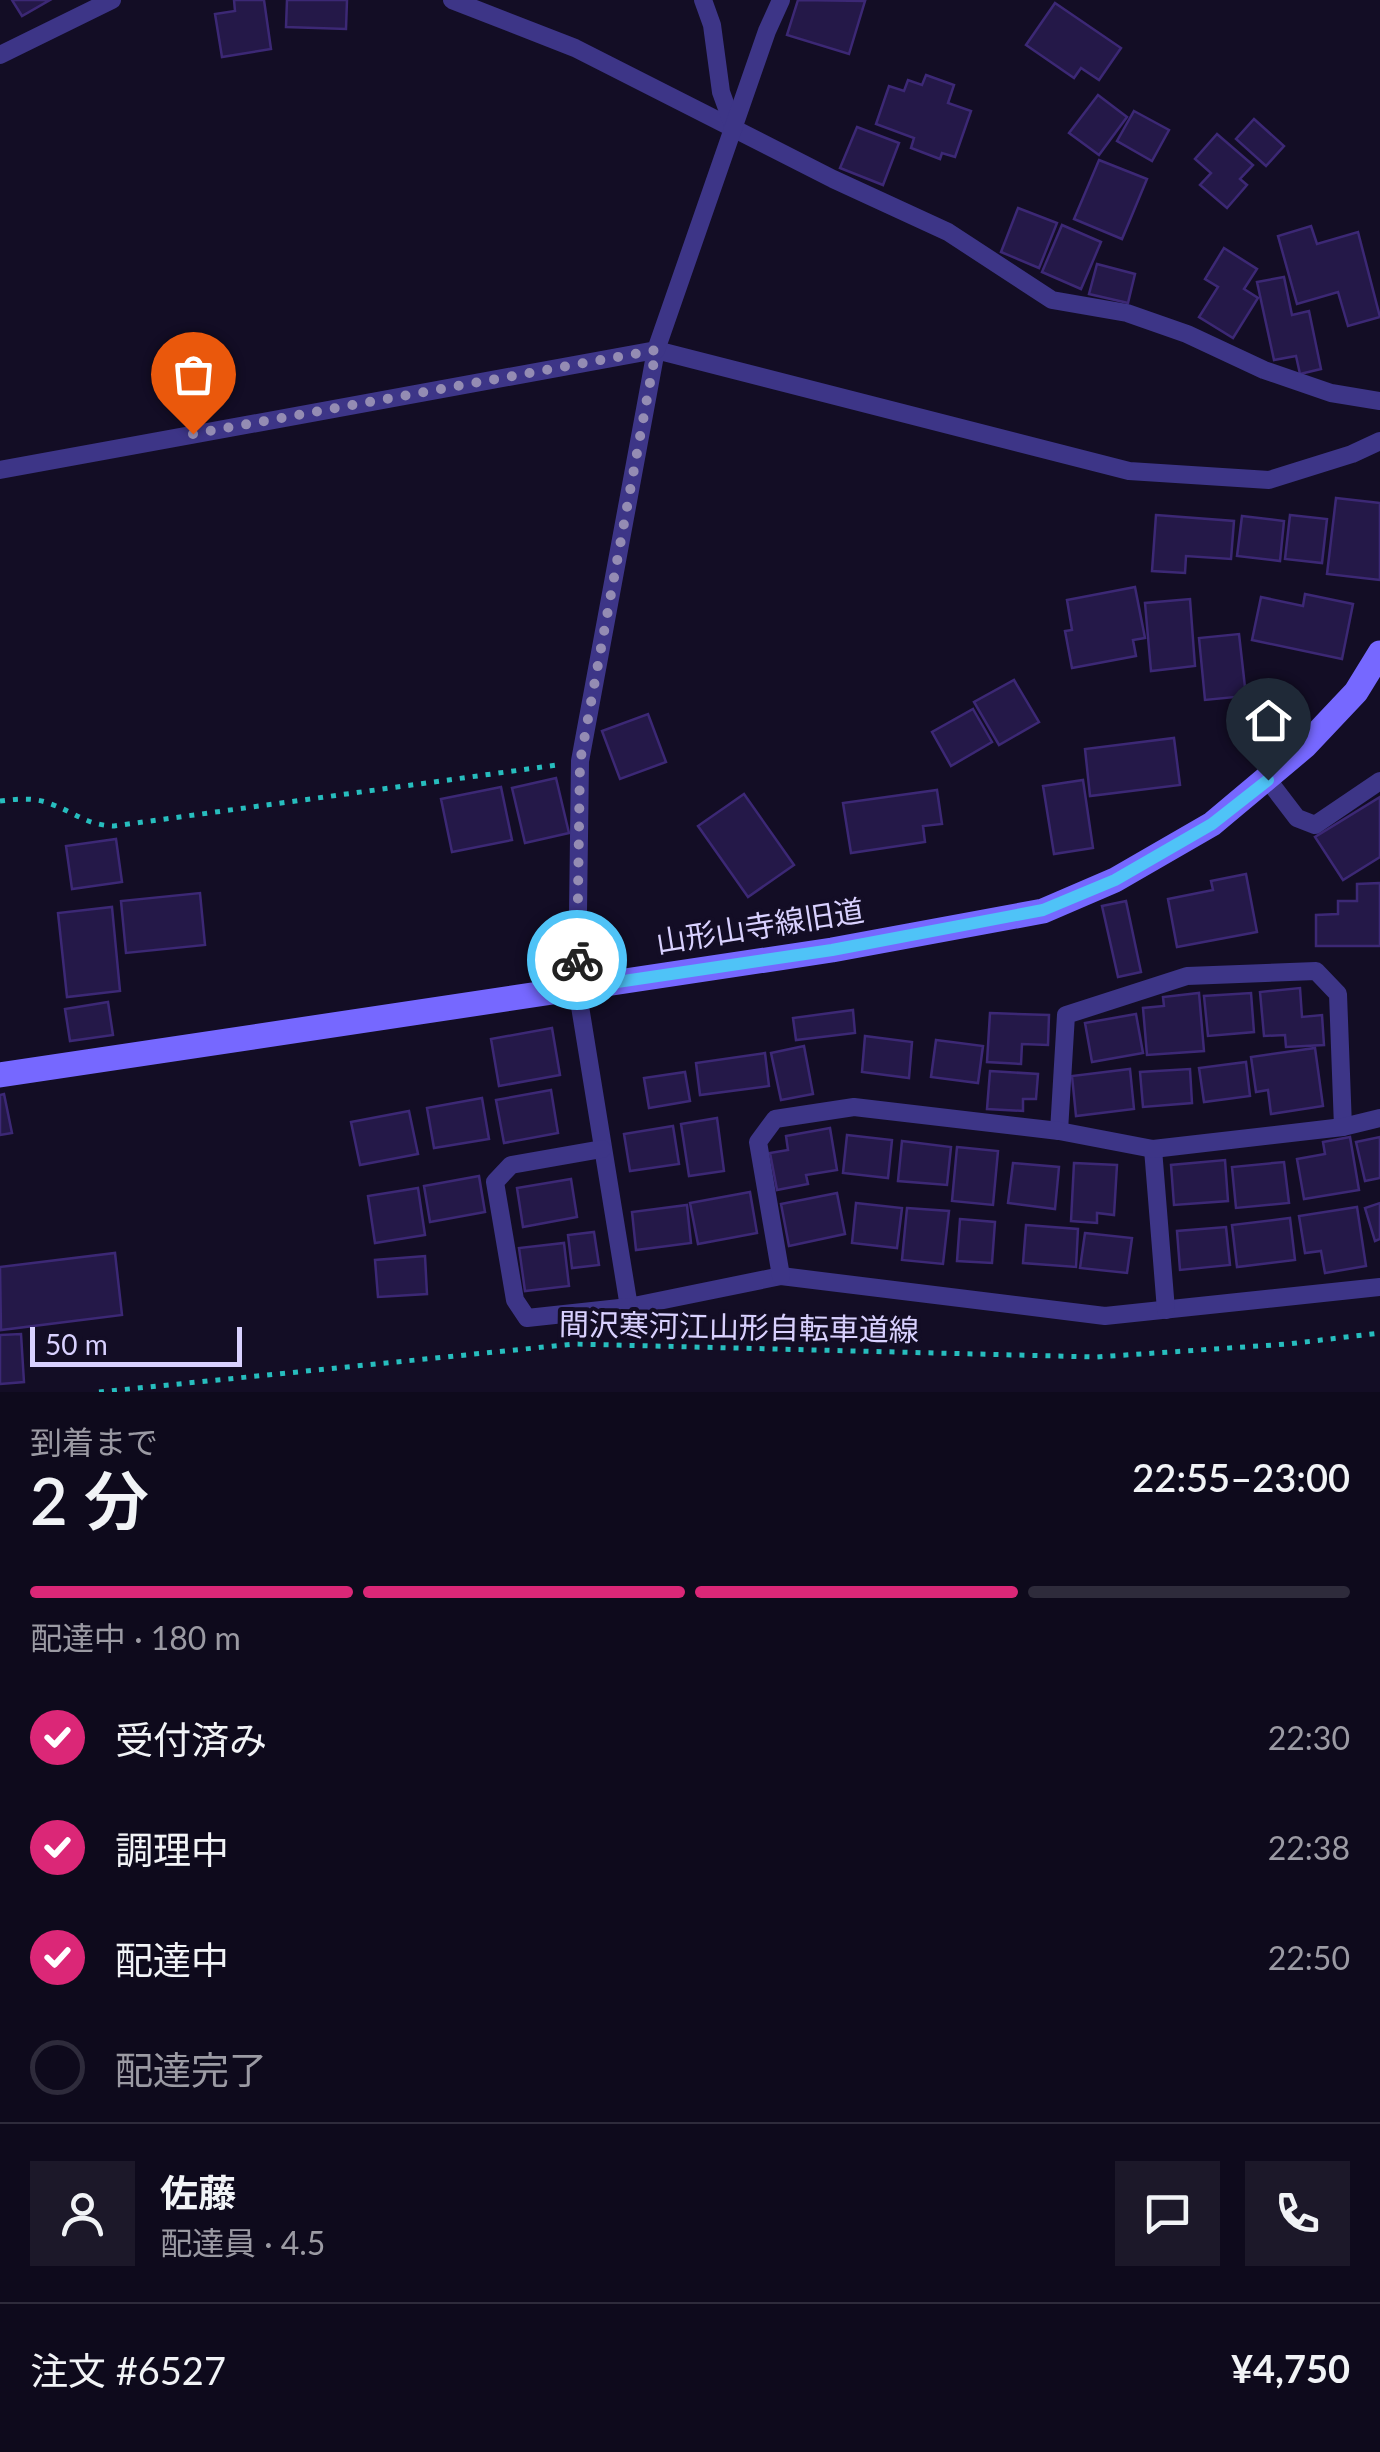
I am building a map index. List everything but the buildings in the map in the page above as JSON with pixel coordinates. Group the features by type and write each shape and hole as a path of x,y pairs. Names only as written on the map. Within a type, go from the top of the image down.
{"street":[{"name":"山形山寺線旧道","path":"0,1074 832,950 1043,910 1115,880 1212,824 1268,780 1356,692 1380,653"}],"lane":[{"path":"0,55 112,0"},
{"path":"452,0 575,48 948,232 1052,300 1127,314 1187,334 1264,370 1331,393 1380,400"},
{"path":"703,0 712,25 721,92 734,128"},
{"path":"629,1307 577,988 580,762 656,350 781,0"},
{"path":"0,470 656,350 1129,471 1269,480 1380,441"},
{"path":"1268,780 1297,818 1316,825 1380,782"},
{"path":"1059,1131 1066,1015 1188,976 1316,971 1338,994 1343,1127"},
{"path":"781,1276 758,1142 775,1119 854,1107 1059,1131 1153,1149 1343,1127 1380,1118"},
{"path":"602,1149 511,1165 494,1182 515,1300 526,1318 629,1307 781,1276 1105,1316 1380,1287"},
{"path":"1153,1149 1166,1310"}],"path":[{"path":"0,800 27,798 47,802 91,825 114,826 580,762"},
{"name":"間沢寒河江山形自転車道線","path":"99,1392 574,1344 1096,1357 1288,1344 1380,1332"}],"way so far":[{"path":"193,434 656,350 580,762 577,960"}],"route":[{"path":"577,960 577,988 832,950 1043,910 1115,880 1212,824 1268,780"}]}
